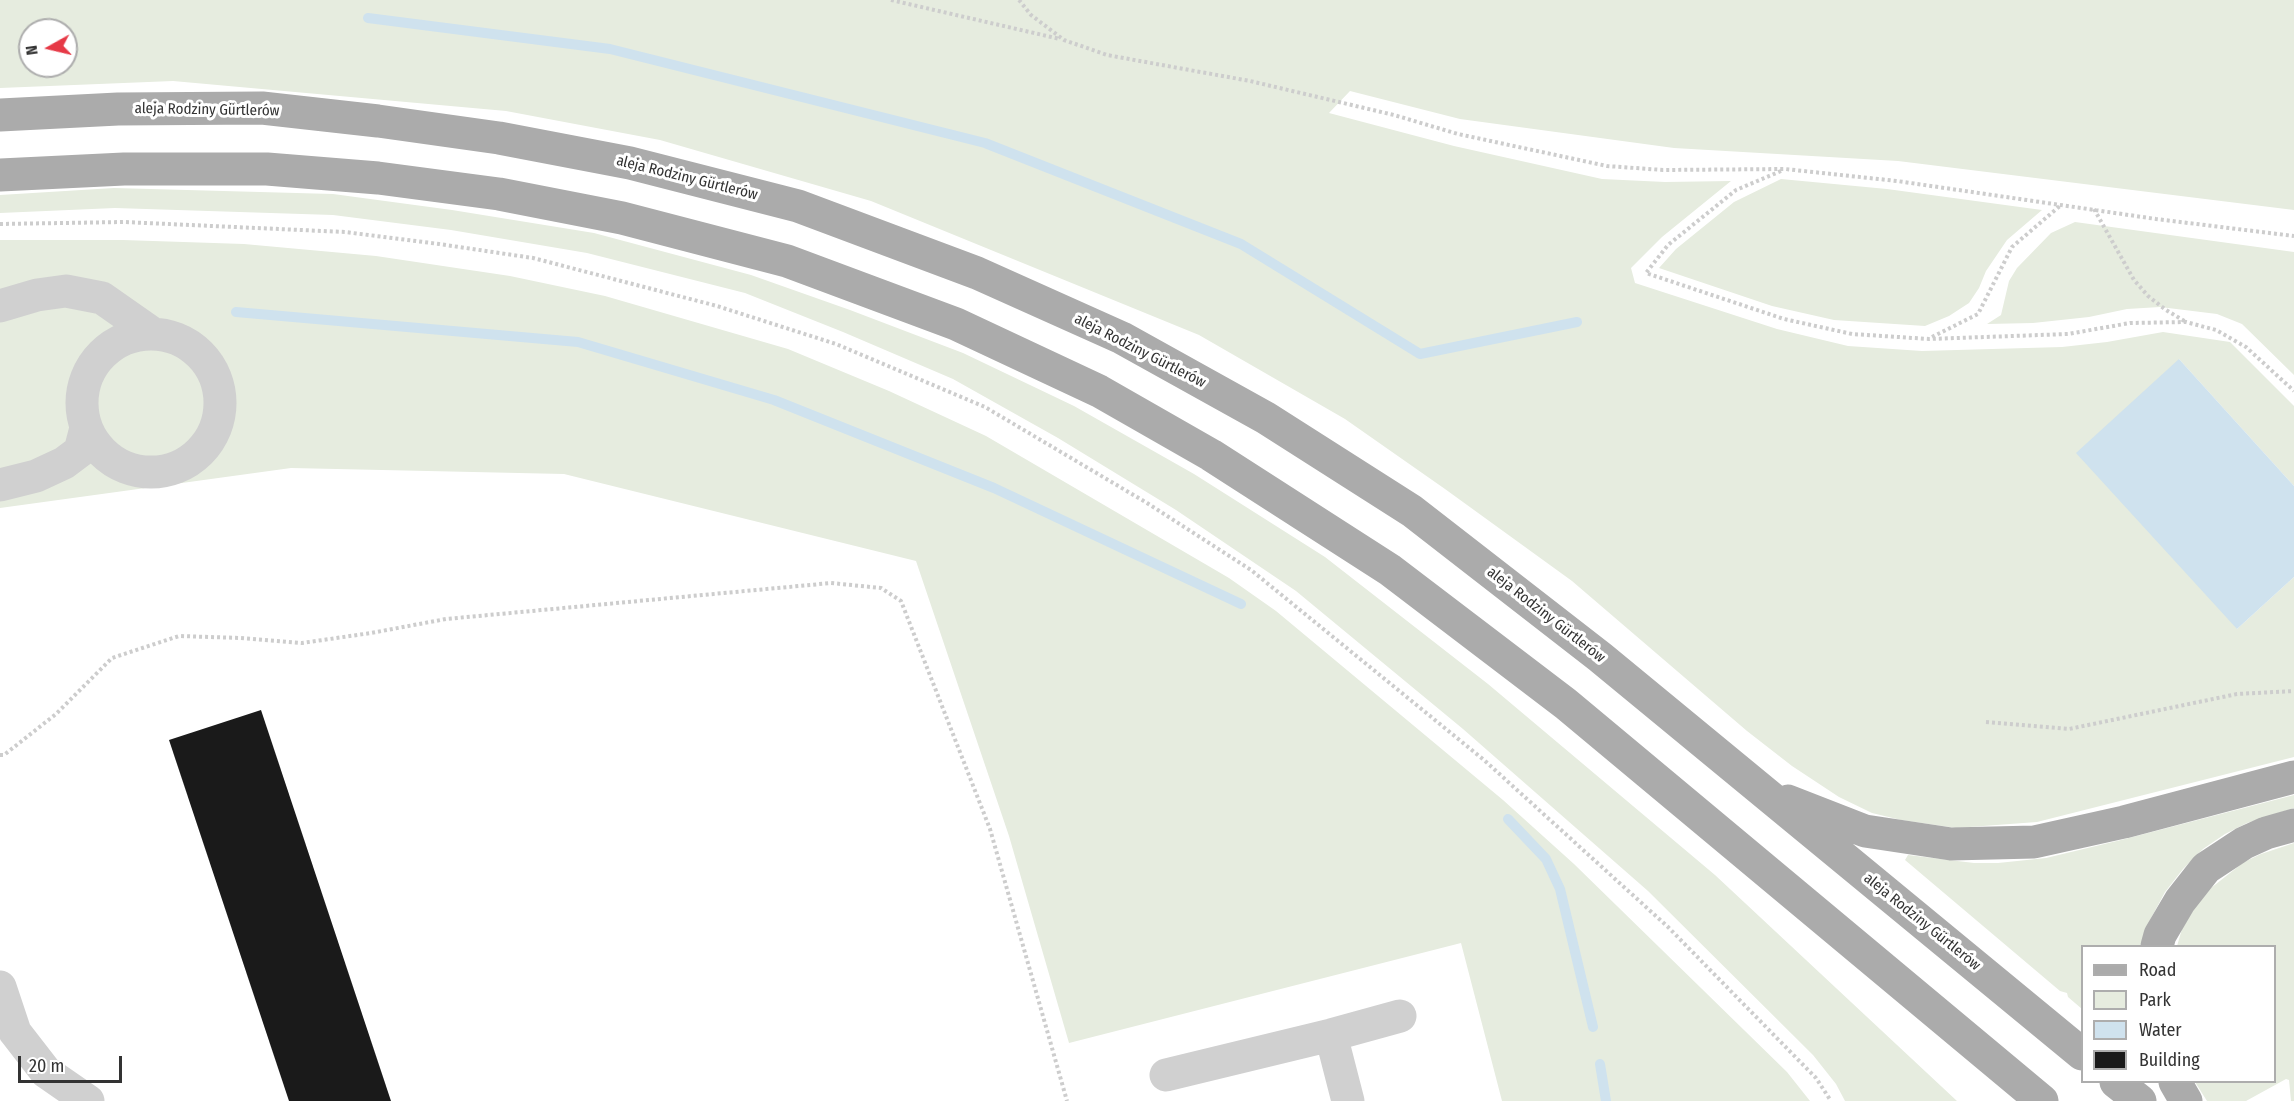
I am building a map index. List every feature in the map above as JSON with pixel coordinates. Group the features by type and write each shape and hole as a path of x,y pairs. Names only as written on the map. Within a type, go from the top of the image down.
{"main road":[{"name":"aleja Rodziny Gürtlerów","path":"0,115 118,109 262,108 499,138 630,162 798,206 977,273 1122,338 1266,418 1412,511 1600,657 2081,1053"},
{"path":"0,175 124,169 267,169 378,178 499,194 622,218 787,261 956,324 1100,391 1211,455 1390,570 1566,704 2042,1101"},
{"path":"1762,790 1865,831 1951,844 2034,842 2124,822 2294,777"},
{"path":"2157,945 2160,935 2180,901 2206,868 2244,843 2266,833 2294,825"},
{"path":"2117,1083 2140,1101"},
{"path":"2176,1083 2186,1101"}],"lane":[{"path":"0,306 37,295 66,291 102,298 152,333"},
{"path":"152,333 174,338 195,349 210,367 219,388 220,412 213,434 199,453 180,466 158,472 135,471 114,463 97,448 86,428 81,406 83,384 93,363 109,347 129,336 152,333"},
{"path":"0,484 36,476 64,463 80,451 86,428"},
{"path":"0,987 15,1032 46,1072 88,1101"},
{"path":"1166,1075 1400,1016"},
{"path":"1331,1035 1348,1101"}],"path":[{"path":"891,0 1064,40 1107,55 1250,81 1394,115 1458,134 1607,166 1663,170 1785,170 1897,181 2294,236"},
{"path":"1019,0 1031,15 1064,40"},
{"path":"1785,170 1736,190 1668,245 1646,273 1784,319 1852,334 1929,339 2068,334 2130,323 2186,322 2216,330 2246,347 2294,391"},
{"path":"1929,339 1978,314 2012,247 2061,205"},
{"path":"2094,209 2134,280 2148,296 2186,322"},
{"path":"0,224 124,222 345,232 532,258 717,306 825,341 984,408 1147,503 1251,570 1484,760 1668,927 1816,1078 1831,1101"},
{"path":"0,755 4,755 56,714 112,658 179,636 302,643 446,619 831,583 882,588 902,601 990,829 1068,1101"},
{"path":"1986,722 2068,729 2237,694 2294,691"}],"green space":[{"path":"0,0 2294,0 2294,210 1898,161 1674,148 1460,119 1350,91 1329,113 1454,146 1602,179 1665,182 1731,181 1662,237 1631,268 1635,283 1777,329 1848,346 1922,351 2062,347 2163,332 2230,342 2294,406 2294,486 2179,359 2237,629 2294,577 2294,757 2037,822 1956,828 1872,813 1839,797 1792,766 1747,731 1572,581 1445,489 1345,419 1199,335 871,201 660,140 506,111 173,81 0,88"},
{"path":"1781,179 1887,189 2042,210 2007,240 1986,271 1969,303 1949,316 1925,326 1834,320 1772,306 1659,268 1676,249 1734,202"},
{"path":"114,188 333,194 594,233 751,275 850,310 963,353 1074,406 1194,474 1325,557 1488,684 1715,875 1957,1101 1845,1101 1836,1084 1813,1055 1648,891 1463,729 1296,591 1176,510 1058,438 953,379 745,293 587,253 451,230 333,215 115,208 0,213 0,195"},
{"path":"2075,222 2294,252 2294,375 2242,324 2217,314 2160,307 2127,309 2089,317 2033,323 1987,324 2001,315 2009,281 2017,268 2051,233"},
{"path":"0,240 123,240 244,244 376,256 510,276 605,296 788,349 889,391 986,436 1229,578 1276,611 1503,800 1574,864 1787,1072 1810,1101 1502,1101 1461,943 1069,1043 1009,836 916,561 564,474 291,468 0,508"},
{"path":"2294,795 2294,808 2247,823 2203,849 2165,892 2150,920 2140,945 2081,945 2081,1008 2068,997 2067,993 2060,991 1905,860 1908,855 1974,863 1998,863 2046,858"},
{"path":"2294,843 2294,1101 2291,1101 2289,1080 2286,1079 2246,1101 2207,1101 2196,1083 2276,1083 2276,945 2177,945 2182,929 2211,888 2244,862"}],"water":[{"path":"2179,359 2294,486 2294,577 2237,629 2076,453"}],"building":[{"path":"261,710 391,1101 289,1101 169,740"}],"waterway":[{"path":"368,18 610,49 985,143 1241,244 1420,354 1577,322"},
{"path":"236,312 578,342 774,400 994,488 1241,604"},
{"path":"1508,819 1546,859 1560,889 1593,1027"},
{"path":"1600,1064 1606,1101"}]}
